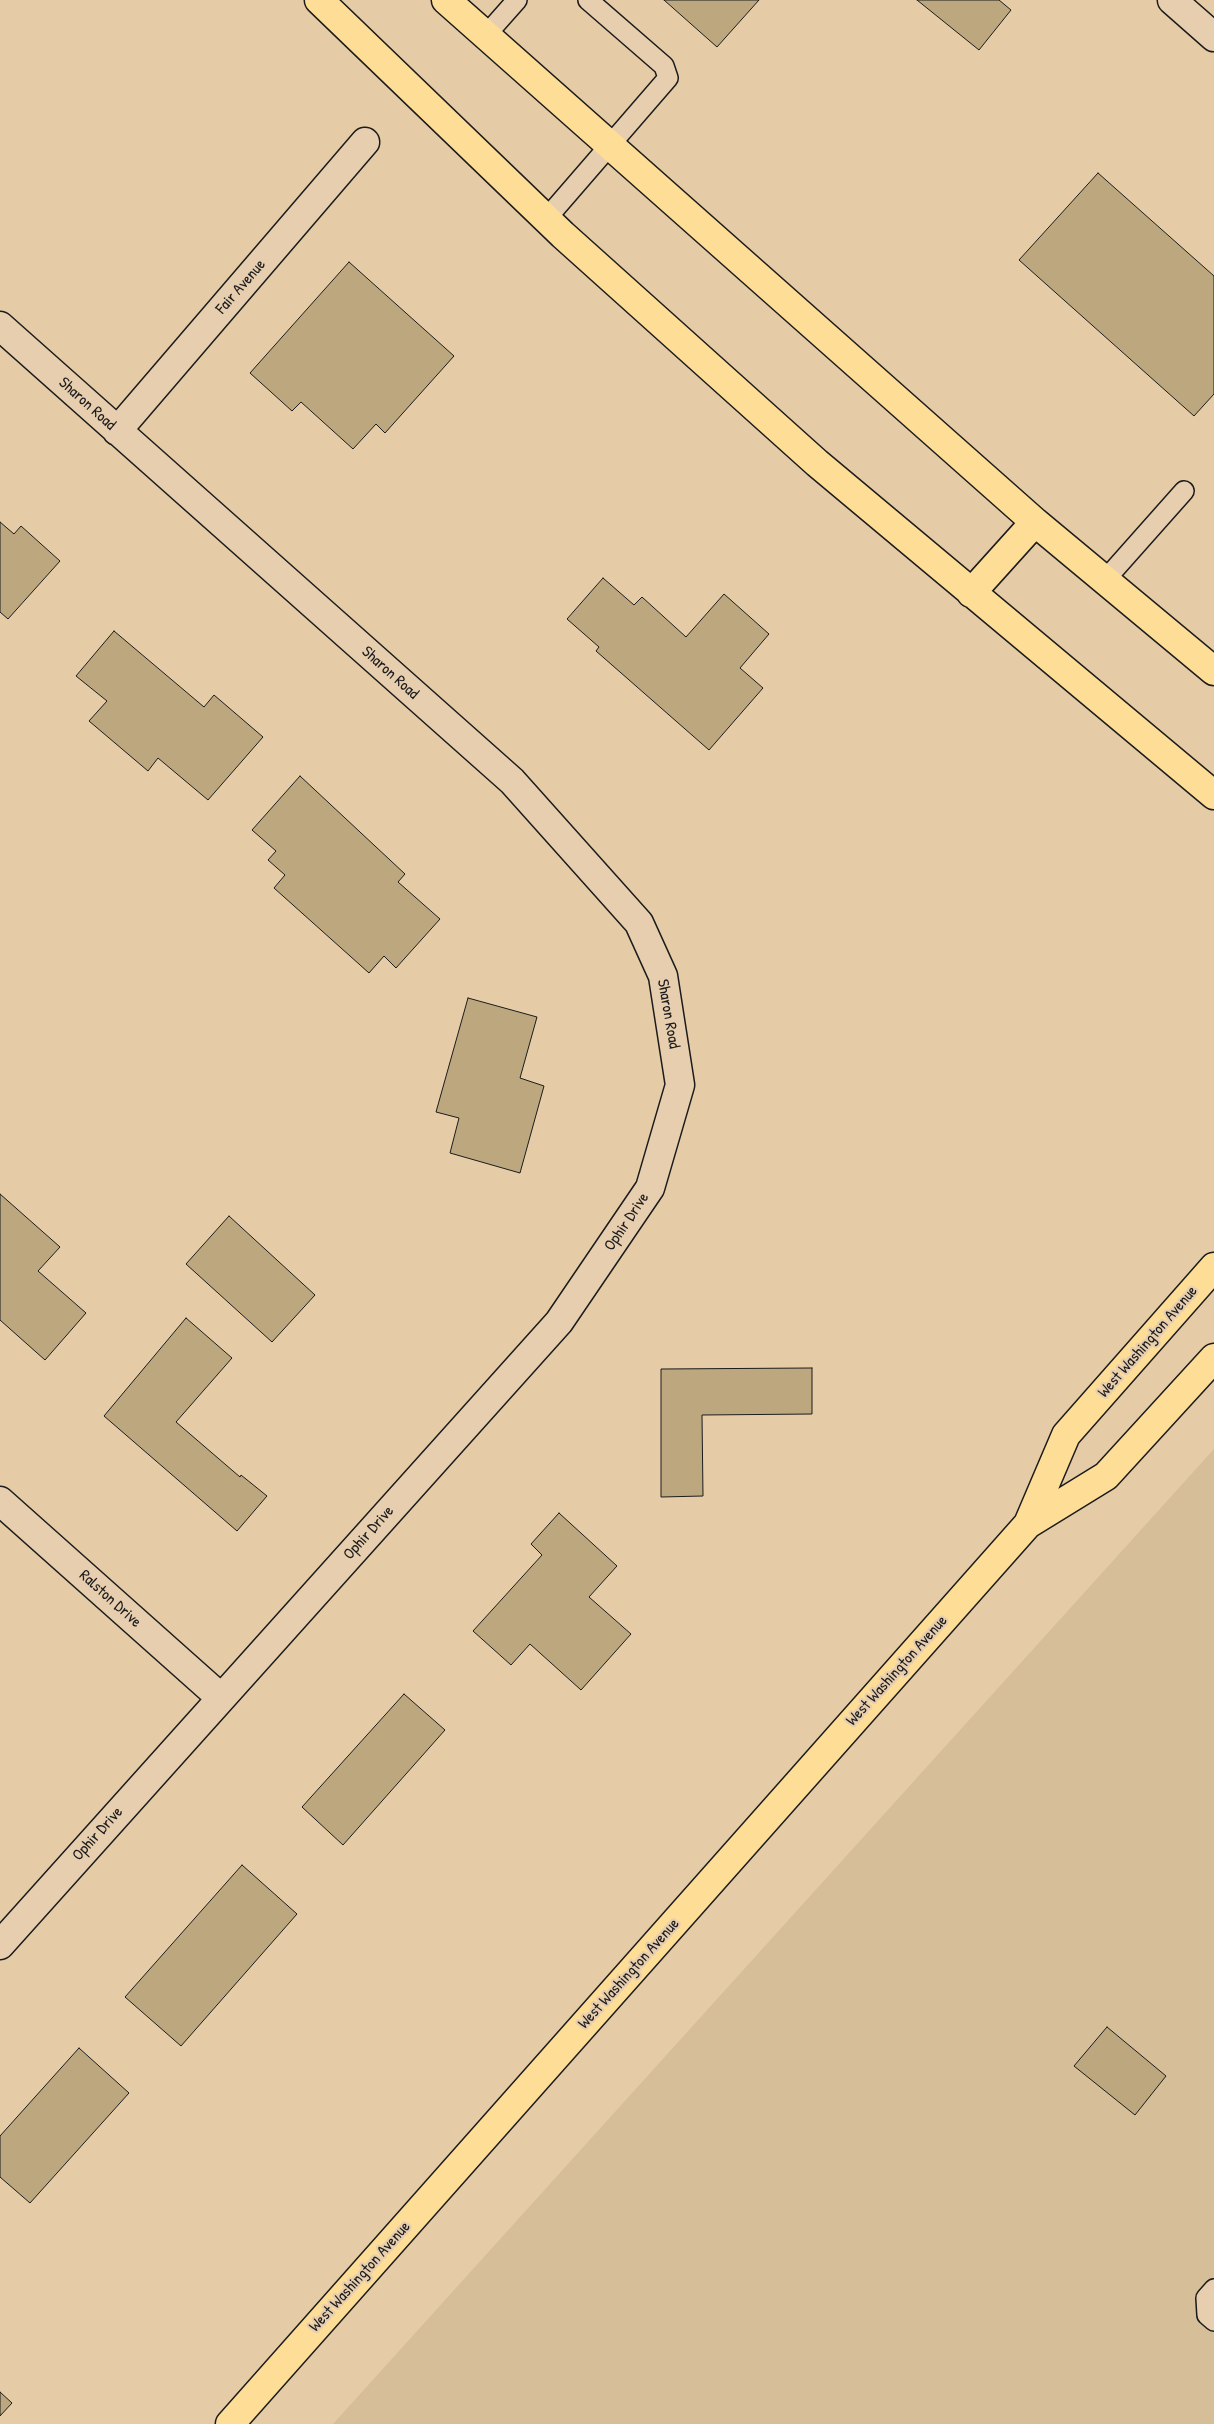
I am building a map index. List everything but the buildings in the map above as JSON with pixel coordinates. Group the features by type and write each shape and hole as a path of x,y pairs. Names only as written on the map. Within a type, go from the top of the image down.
{"main road":[{"path":"319,0 546,219 817,463 1214,795"},
{"path":"446,0 1035,522 1214,671"},
{"path":"971,593 1035,522"},
{"name":"West Washington Avenue","path":"1028,1524 1066,1435 1214,1267"},
{"name":"West Washington Avenue","path":"230,2424 1028,1524 1106,1476 1214,1358"}],"street":[{"path":"1172,0 1214,37"},
{"name":"Fair Avenue","path":"117,431 365,142"},
{"name":"Sharon Road","path":"0,326 512,781 639,923 663,976 680,1086"},
{"name":"Ophir Drive","path":"0,1944 559,1322 650,1188 680,1086"},
{"name":"Ralston Drive","path":"0,1501 220,1697"}],"lane":[{"path":"486,35 517,0"},
{"path":"546,219 611,147 668,78 664,66 588,0"},
{"path":"1104,580 1184,491"},
{"path":"1214,2289 1206,2298 1207,2315 1214,2321"}],"shaded area":[{"path":"1214,1449 1214,2424 333,2424"}]}
